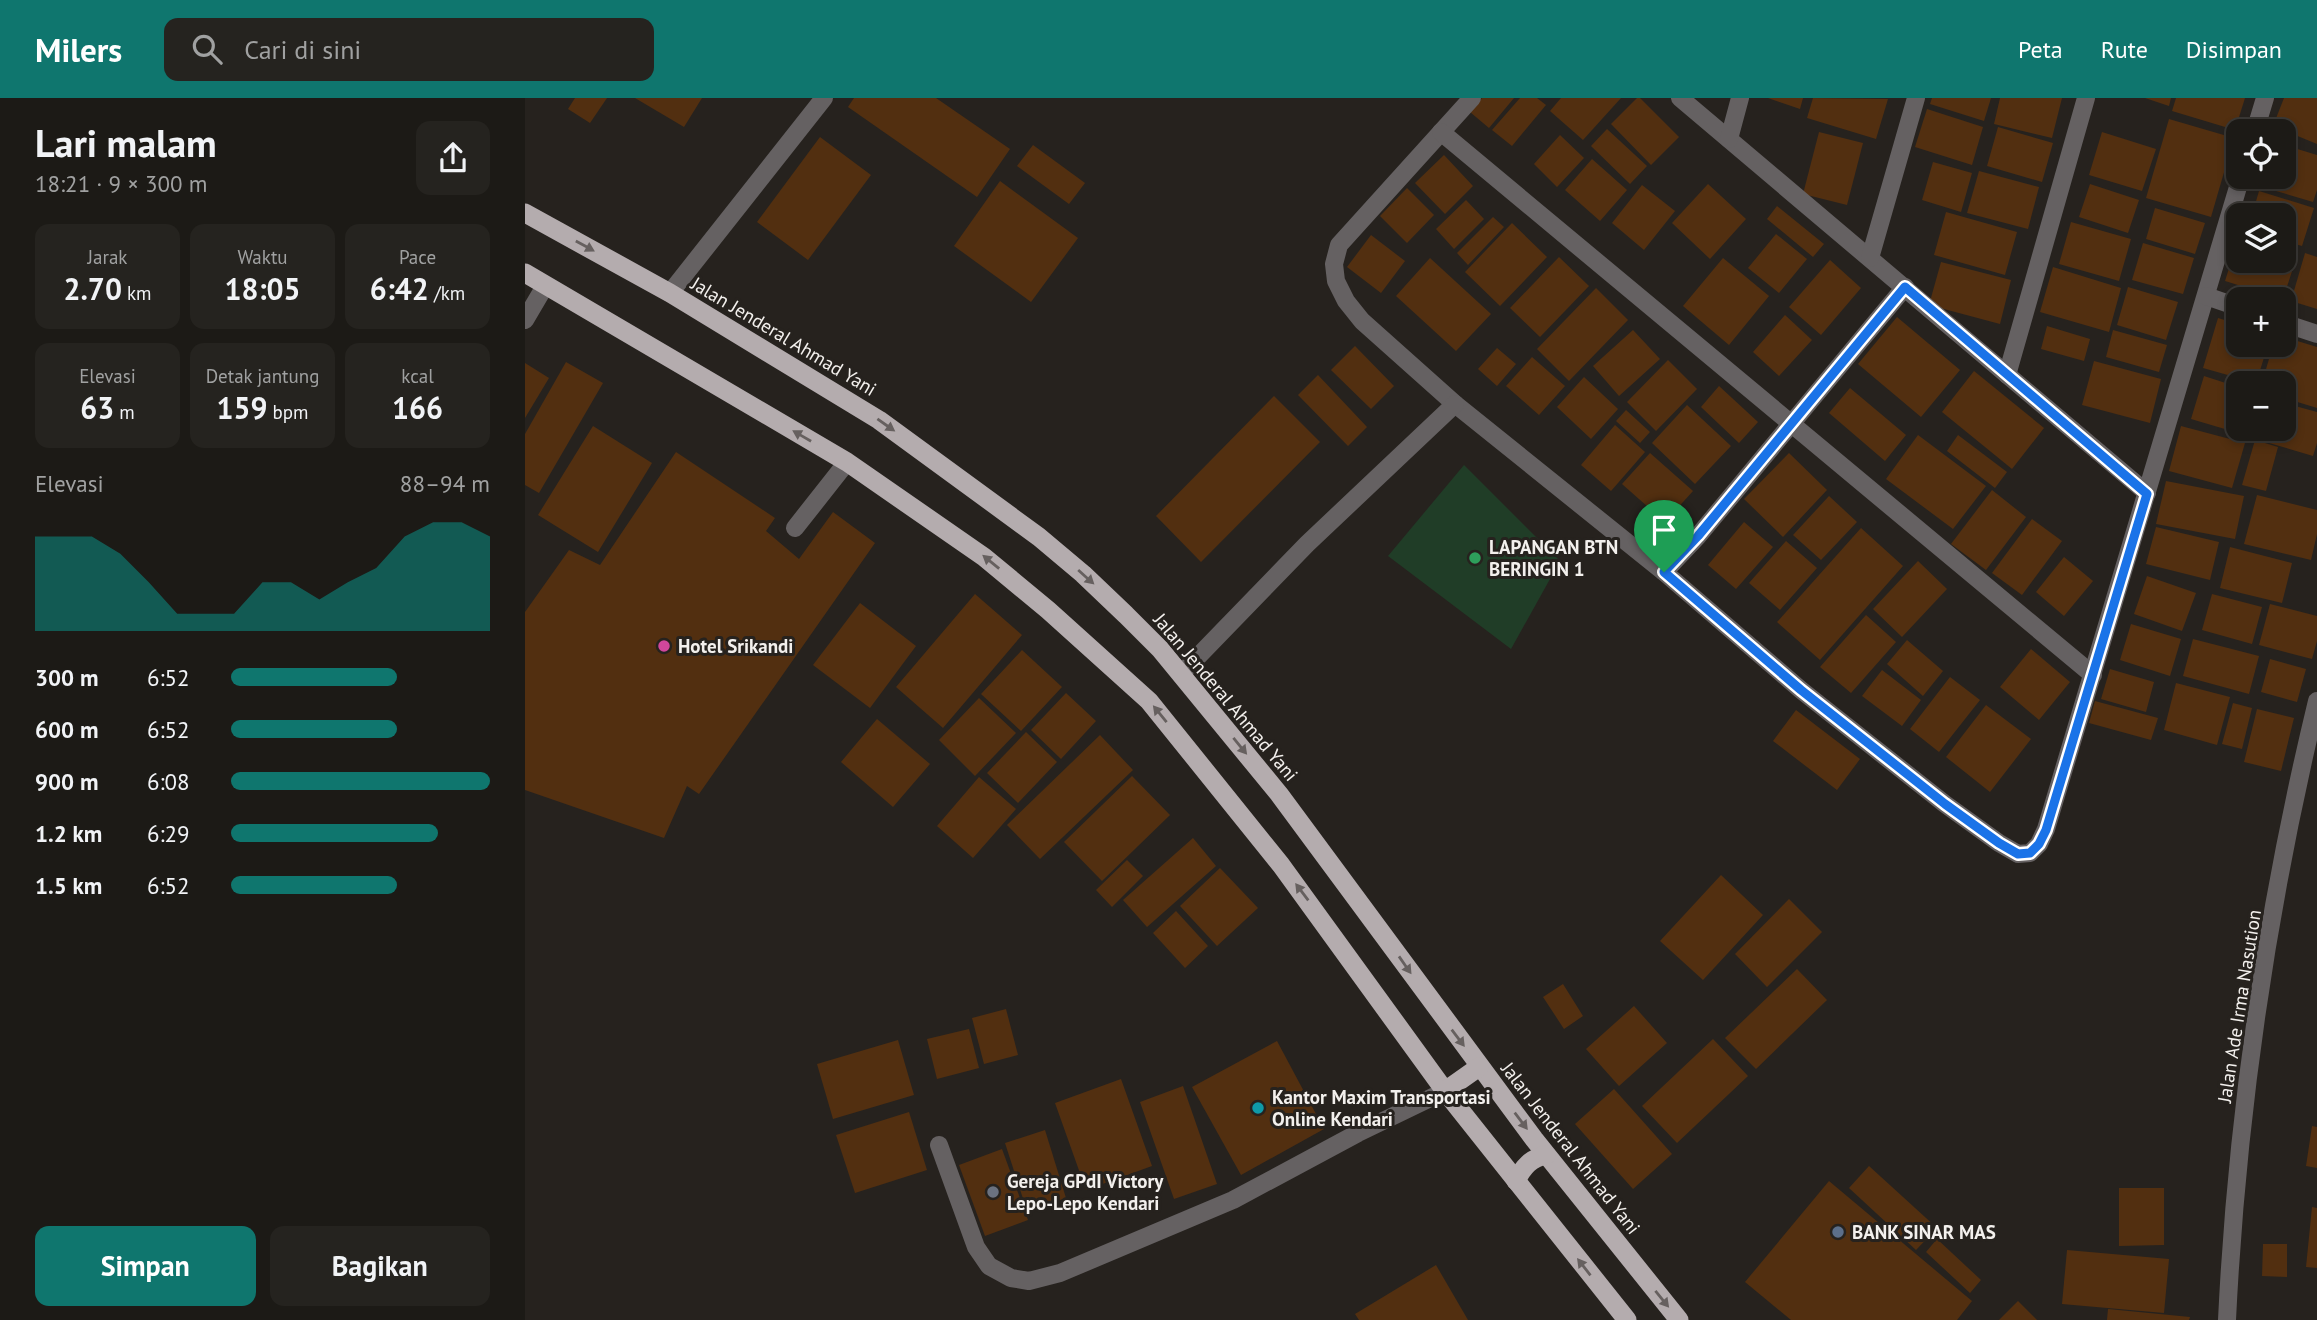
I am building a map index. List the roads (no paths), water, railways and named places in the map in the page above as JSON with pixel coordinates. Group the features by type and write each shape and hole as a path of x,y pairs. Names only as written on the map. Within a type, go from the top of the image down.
{"highway":[{"name":"Jalan Jenderal Ahmad Yani","path":"525,214 670,293 879,420 1002,509 1083,574 1160,649 1279,794 1479,1067 1679,1320"},
{"path":"525,273 847,462 984,557 1048,610 1149,701 1282,865 1445,1091 1627,1320"},
{"path":"1445,1091 1479,1067"},
{"path":"1516,1181 1524,1167 1535,1157 1546,1155"}],"street":[{"path":"670,293 824,98"},
{"path":"1472,98 1339,245 1334,264 1336,281 1346,300 1362,321 1455,404 1664,572 1822,706 1945,804 2018,854 2030,853 2039,844 2046,830 2237,189"},
{"path":"1680,98 2147,494"},
{"path":"1729,139 1740,98"},
{"path":"1870,258 1916,98"},
{"path":"2007,374 2086,98"},
{"path":"2259,119 2265,98"},
{"path":"1441,132 2093,676"},
{"path":"525,320 545,286"},
{"path":"1664,572 1698,536 1905,287"},
{"path":"2206,296 2226,303"},
{"path":"2296,327 2317,334"},
{"path":"1181,674 1307,544 1455,404"},
{"path":"795,528 847,462"},
{"name":"Jalan Ade Irma Nasution","path":"2227,1320 2232,1219 2248,1079 2284,848 2317,701"},
{"path":"939,1145 975,1247 989,1266 1011,1278 1029,1281 1060,1273 1233,1200 1358,1133 1445,1091"}],"place":[{"name":"LAPANGAN BTN BERINGIN 1","path":"1475,558"},
{"name":"Hotel Srikandi","path":"664,646"},
{"name":"Kantor Maxim Transportasi Online Kendari","path":"1258,1108"},
{"name":"Gereja GPdI Victory Lepo-Lepo Kendari","path":"993,1192"},
{"name":"BANK SINAR MAS","path":"1838,1232"}]}
